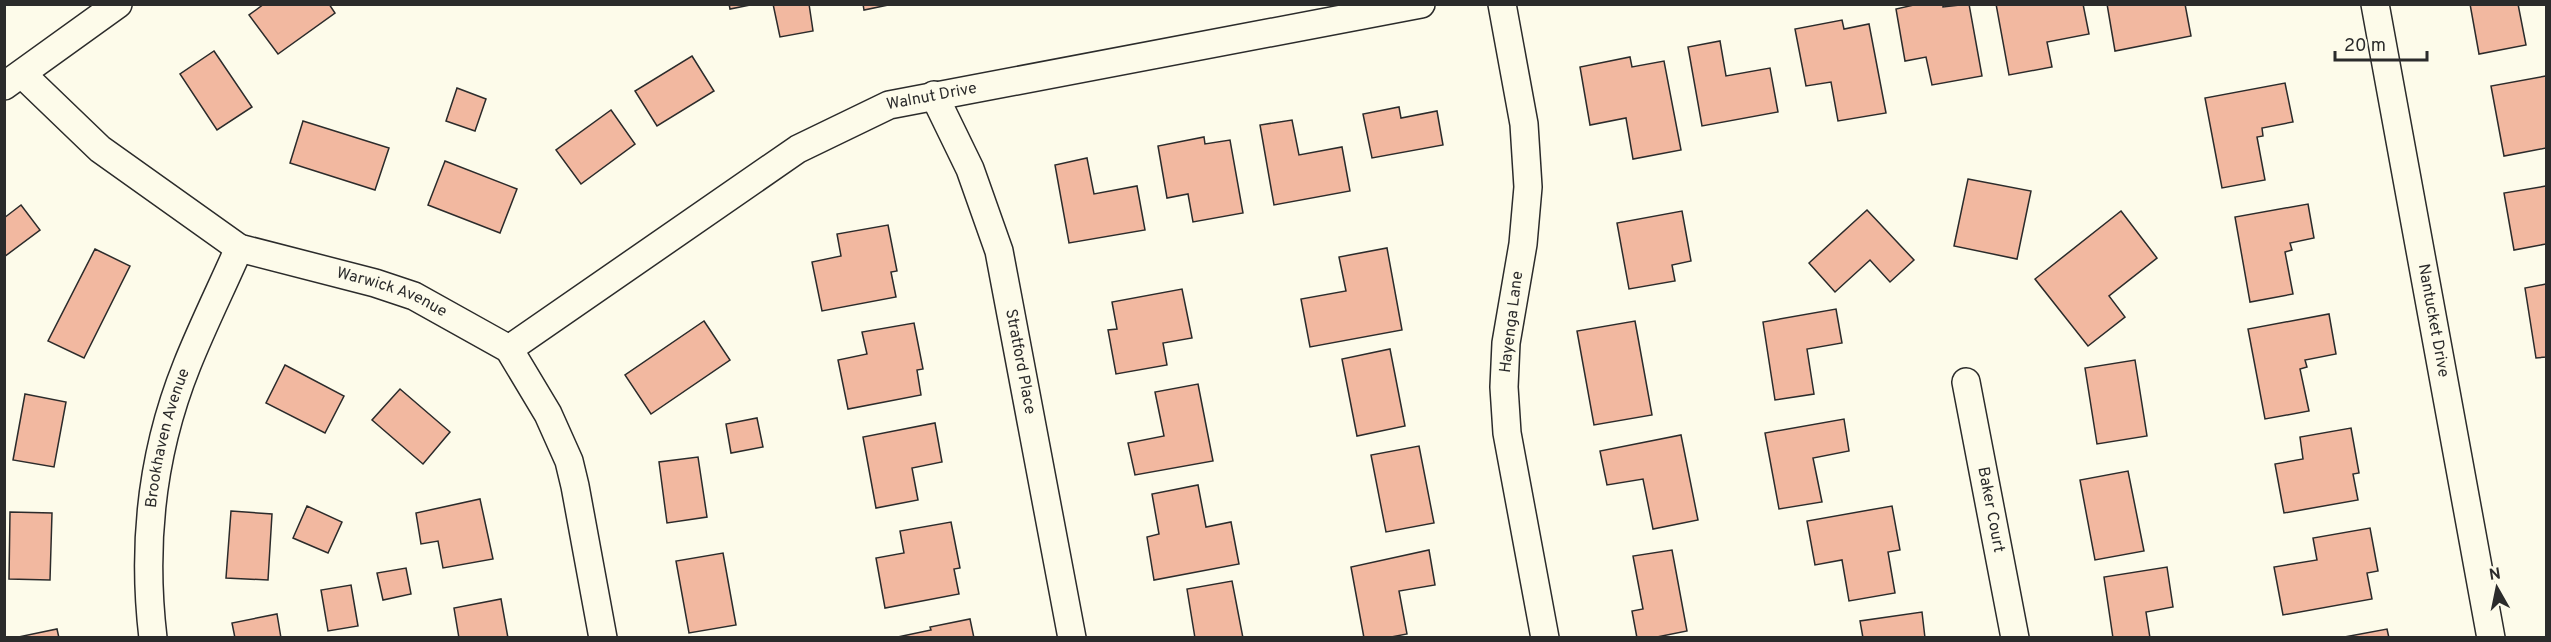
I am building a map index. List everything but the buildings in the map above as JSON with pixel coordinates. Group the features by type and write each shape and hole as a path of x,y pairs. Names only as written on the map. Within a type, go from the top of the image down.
{"street":[{"path":"13,80 118,4"},
{"name":"Walnut Drive","path":"509,349 798,149 889,105 1421,4"},
{"name":"Hayenga Lane","path":"1502,4 1524,124 1528,187 1523,244 1506,343 1504,387 1507,433 1545,638"},
{"name":"Nantucket Drive","path":"2375,4 2491,638"},
{"name":"Warwick Avenue","path":"13,80 100,149 239,248 375,283 414,296 509,349 548,414 569,461 603,638"},
{"name":"Stratford Place","path":"934,95 970,169 999,251 1072,638"},
{"name":"Brookhaven Avenue","path":"153,638 148,570 149,524 160,454 187,366 239,248"},
{"name":"Baker Court","path":"1966,382 2014,638"}]}
